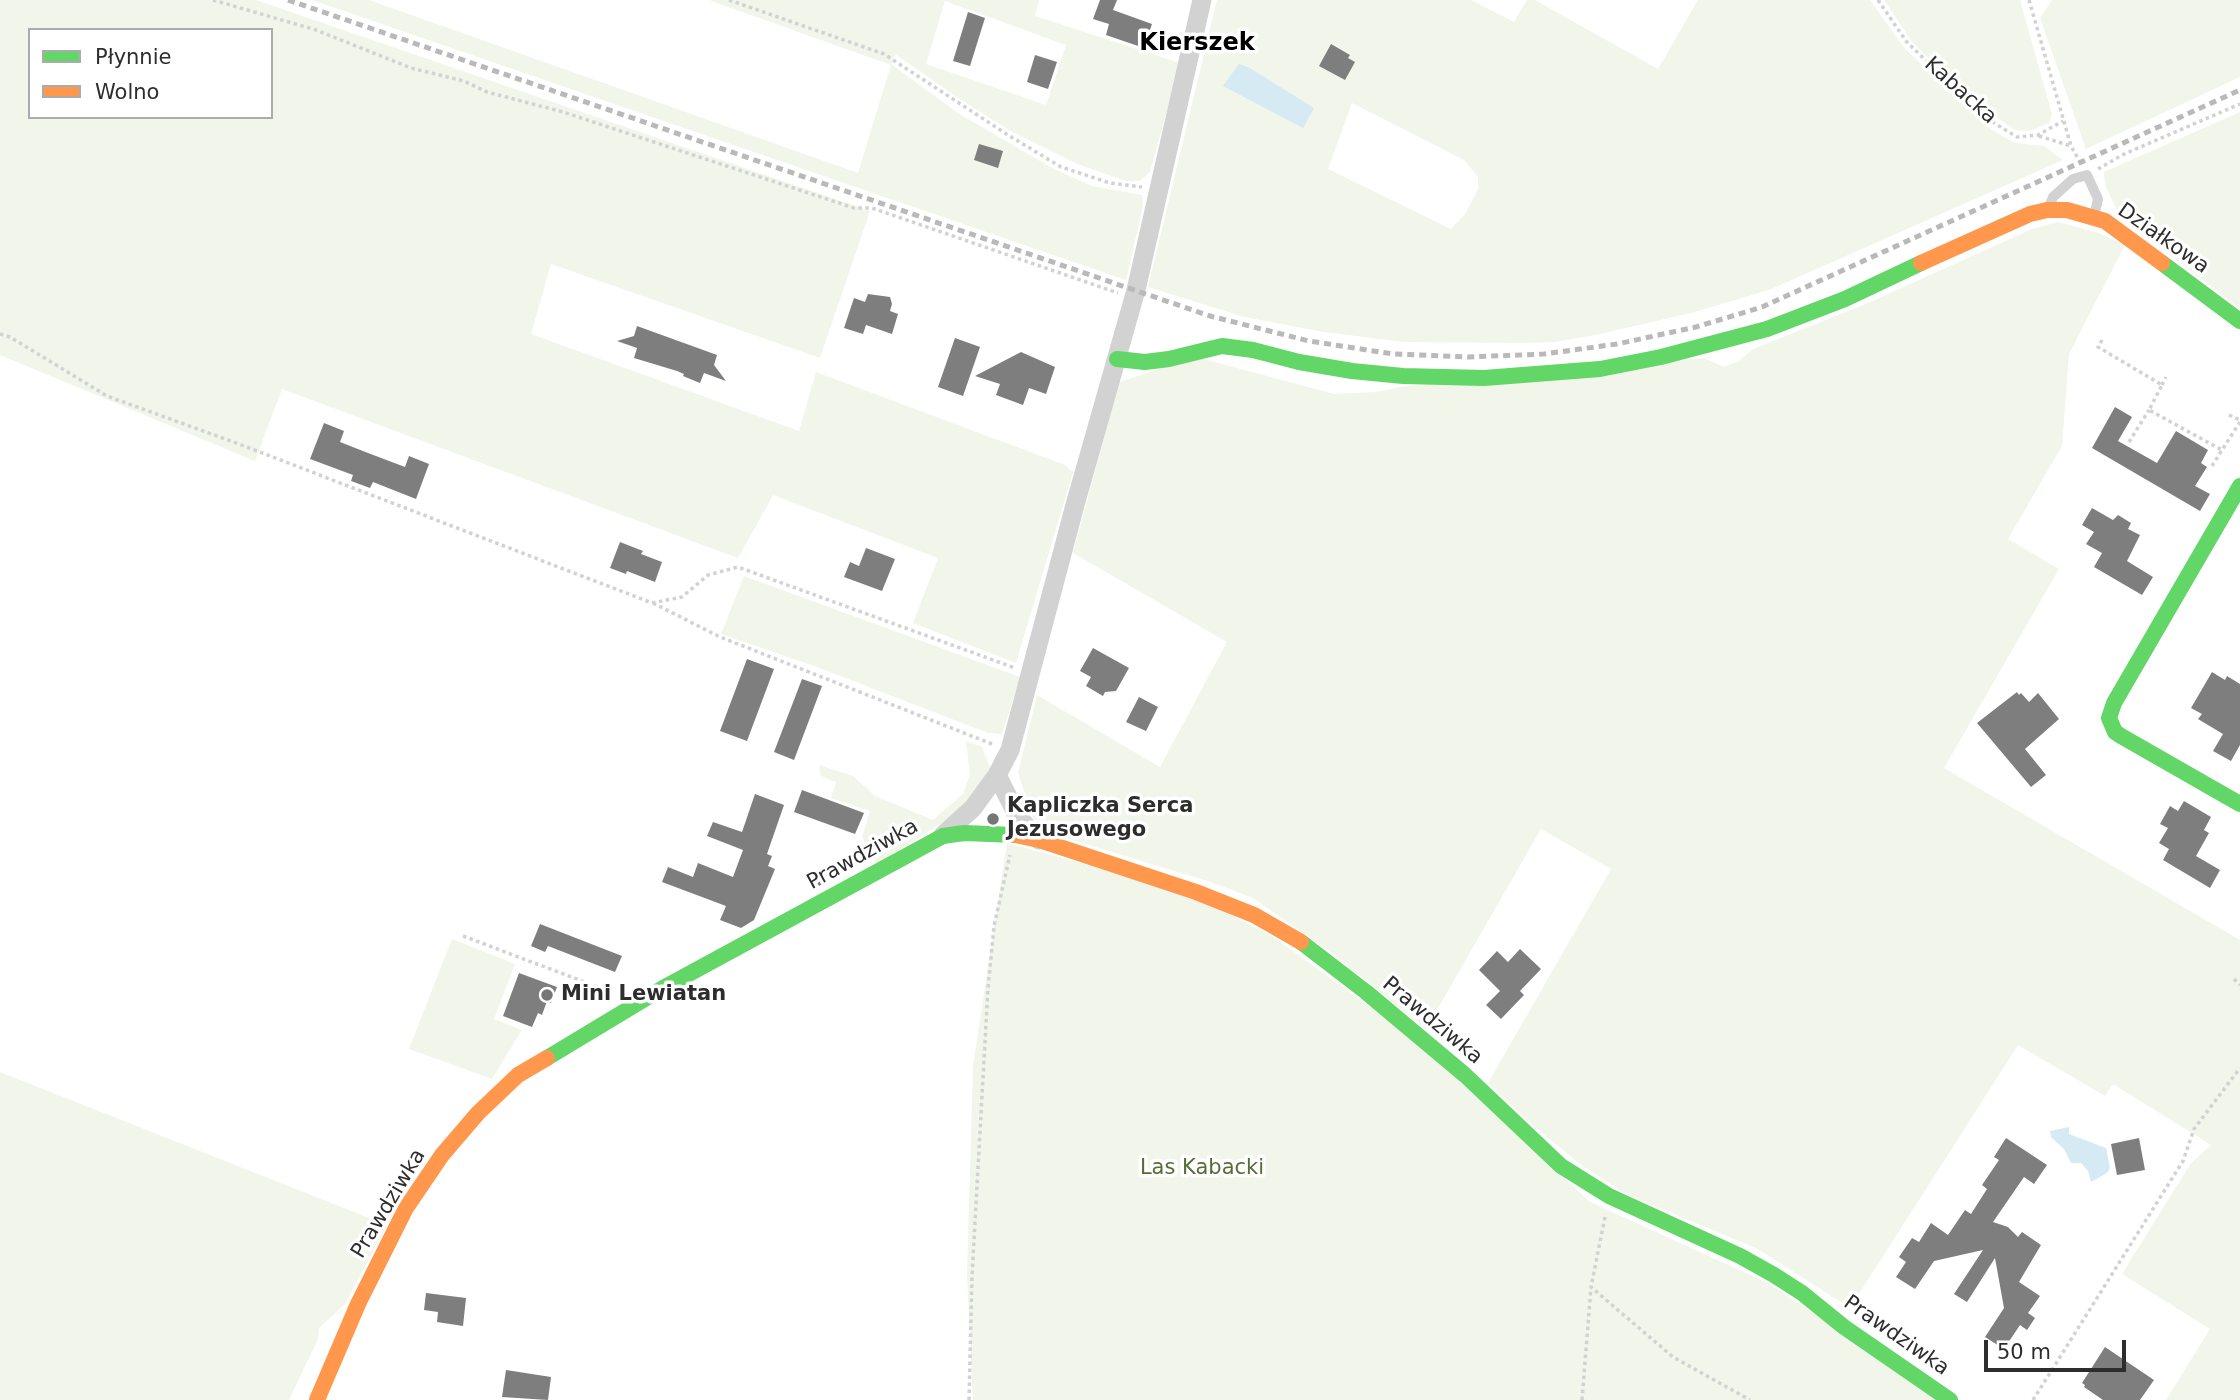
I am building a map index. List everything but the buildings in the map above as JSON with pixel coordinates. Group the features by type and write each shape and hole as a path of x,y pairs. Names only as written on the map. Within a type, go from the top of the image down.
{"street":[{"path":"943,836 958,825 973,808 997,775 1010,750 1117,359 1202,0"},
{"path":"1117,359 1145,362 1222,346 1339,368 1403,376 1531,376 1600,369 1684,352 1767,328 1845,299 1993,230 2030,214 2047,210"},
{"name":"Działkowa","path":"2047,210 2067,210 2105,221 2240,321"},
{"path":"2240,486 2114,704 2109,718 2115,732 2121,736 2240,804"},
{"path":"997,775 1018,817 1039,840"},
{"name":"Prawdziwka","path":"317,1400 378,1260 406,1208 442,1155 478,1113 518,1075 640,1002 943,836 964,834 1014,835 1039,840 1254,915 1300,942 1366,992 1465,1075 1561,1166 1609,1196 1740,1256 1774,1275 1950,1400"}],"lane":[{"path":"2047,210 2053,197 2073,179 2087,175 2098,199 2094,217"}],"path":[{"path":"213,0 316,30 411,68 464,80 487,92 563,112 854,208 872,208 1084,282 1133,296"},
{"path":"729,0 884,54 1061,167 1110,183 1158,189"},
{"name":"Kabacka","path":"1878,0 1906,41 1981,115 2017,137 2038,135 2071,146"},
{"path":"2029,0 2071,146 2087,175 2122,155 2240,104"},
{"path":"2038,135 2063,121"},
{"path":"0,334 10,337 107,396 239,443 264,455 652,603 720,637 1010,750"},
{"path":"2102,340 2098,347 2162,385"},
{"path":"2129,442 2166,377"},
{"path":"2149,410 2222,450"},
{"path":"2212,466 2240,421 2229,415"},
{"path":"652,603 681,597 708,575 738,567 1030,673"},
{"path":"969,1400 972,1276 988,988 994,926 1014,835"},
{"path":"463,936 640,1002"},
{"path":"2234,979 2240,985"},
{"path":"2033,1400 2183,1161 2203,1116 2240,1068"},
{"path":"1582,1400 1591,1287 1609,1196"},
{"path":"1591,1287 1673,1357 1750,1400"}],"green space":[{"path":"0,0 256,0 870,211 820,358 551,264 531,334 799,431 816,372 1065,465 1073,472 1016,663 913,623 938,558 773,495 738,558 282,389 255,461 0,355"},
{"path":"312,0 369,0 858,173 891,65 709,0 1039,0 1035,16 1180,63 1150,172 1140,181 1126,181 1077,164 1009,130 895,54 891,64 958,113 1052,168 1092,186 1142,195 1143,206 1126,280","holes":["945,1 1066,45 1046,105 926,64"]},
{"path":"1217,0 1471,0 1514,22 1527,0 1535,0 1658,69 1698,0 1870,0 1905,49 1992,130 2015,143 2044,146 2063,160 1769,290 1691,313 1555,342 1404,342 1324,332 1244,317 1148,287","holes":["1352,103 1464,160 1478,177 1478,189 1465,214 1451,229 1328,169"]},
{"path":"1884,0 2020,0 2052,114 2049,123 2030,131 2015,130 1975,103 1913,43"},
{"path":"2052,0 2240,0 2240,77 2086,149 2040,18"},
{"path":"2240,112 2240,309 2120,216 2105,185 2104,172"},
{"path":"2058,222 2099,233 2125,245 2069,354 2062,446 2008,539 2059,569 1944,768 2240,940 2240,1400 2166,1400 2210,1329 2122,1274 2191,1163 2211,1145 2113,1084 2105,1096 2018,1045 1850,1308 1758,1249 1626,1194 1584,1167 1537,1129 1488,1083 1611,869 1541,829 1426,1029 1337,957 1253,898 1211,882 1066,838 1033,818 1018,773 1037,695 1160,767 1227,642 1073,553 1119,382 1196,357 1334,394 1704,358 1724,367 1739,361 1753,349 1868,303 2032,229"},
{"path":"744,576 1020,677 1002,734 988,733 817,667 721,634"},
{"path":"966,741 982,747 990,768 967,803 945,821 877,864 862,837 870,811 831,798 836,782 821,776 819,765 853,776 875,796 933,820 963,794 970,775"},
{"name":"Las Kabacki","path":"1007,843 1181,890 1272,936 1411,1036 1590,1202 1768,1283 1945,1400 973,1400 967,1276 973,1066"},
{"path":"452,939 515,964 494,1019 522,1030 492,1079 409,1049"},
{"path":"0,1072 387,1225 345,1304 319,1328 318,1339 289,1400 0,1400"}],"water":[{"path":"1239,64 1314,108 1303,128 1223,86"},
{"path":"2069,1127 2069,1134 2106,1148 2110,1168 2107,1173 2091,1182 2088,1171 2081,1163 2071,1163 2064,1149 2051,1137 2050,1131"}],"railway":[{"path":"288,0 1210,316 1309,341 1393,354 1469,357 1544,354 1617,344 1696,327 1762,307 2240,90"}],"traffic: fast":[{"path":"1117,359 1145,362 1222,346 1352,371 1403,376 1484,378 1600,369 1661,357 1767,329 1845,299 1921,263"},
{"path":"2162,263 2240,321"},
{"path":"2240,486 2114,703 2109,718 2115,732 2121,736 2240,804"},
{"path":"547,1058 663,988 943,836 964,833 1015,835"},
{"path":"1301,942 1366,992 1465,1075 1561,1166 1609,1196 1740,1256 1774,1275 1950,1400"}],"traffic: slow":[{"path":"1921,263 2030,214 2047,210 2067,210 2105,221 2162,263"},
{"path":"1015,835 1039,840 1196,892 1254,915 1301,942"},
{"path":"317,1400 358,1304 406,1208 442,1155 478,1113 518,1075 547,1058"}],"place":[{"name":"Kapliczka Serca Jezusowego","path":"993,819"},
{"name":"Mini Lewiatan","path":"547,995"}],"district":[{"name":"Kierszek","path":"1197,44"}]}
